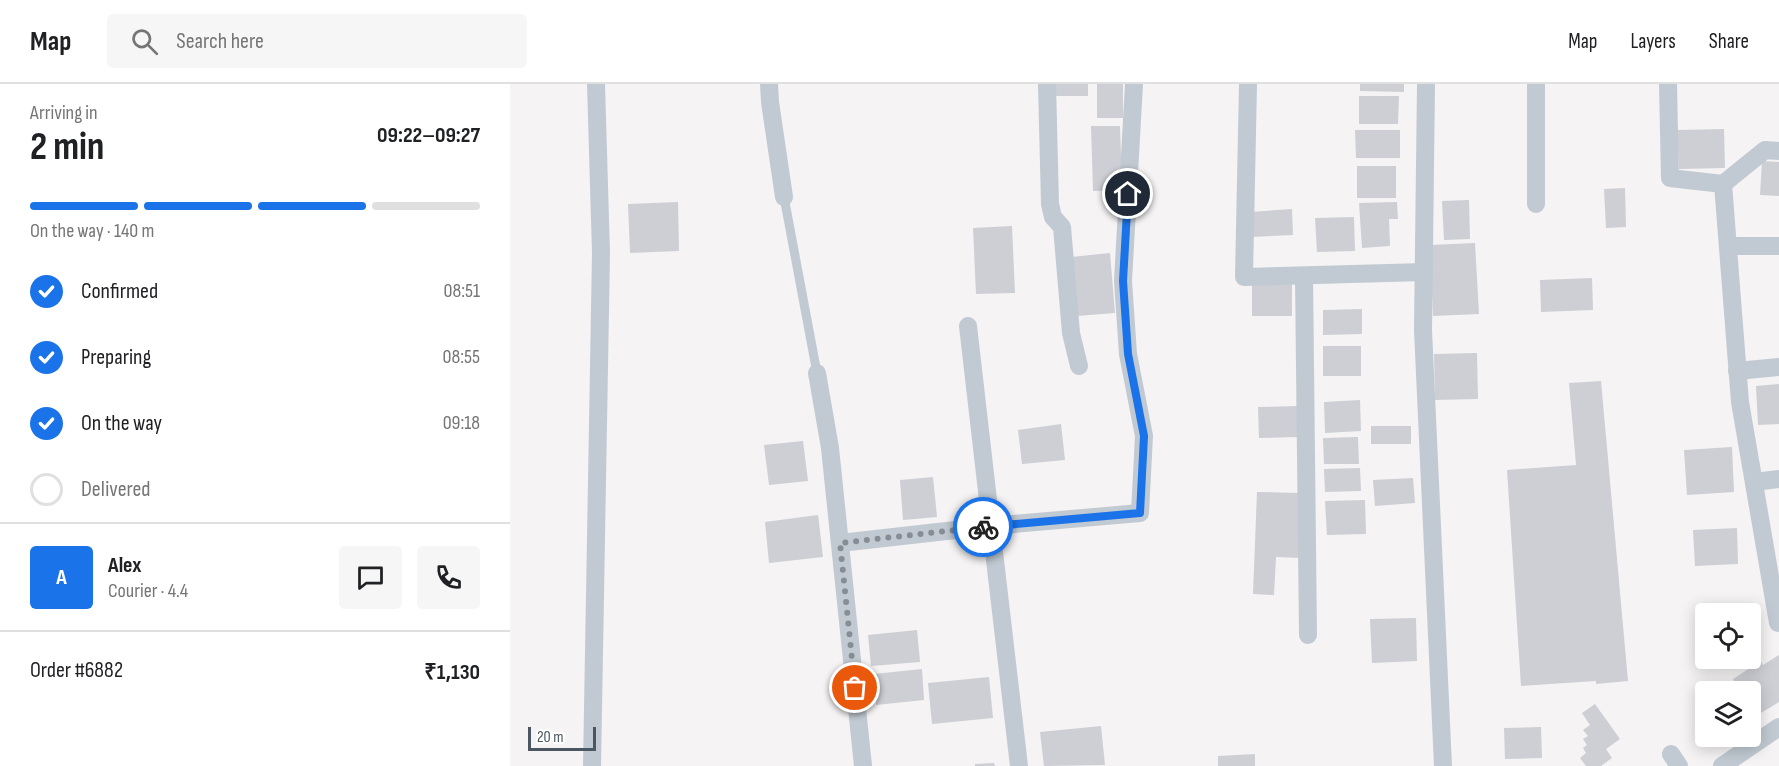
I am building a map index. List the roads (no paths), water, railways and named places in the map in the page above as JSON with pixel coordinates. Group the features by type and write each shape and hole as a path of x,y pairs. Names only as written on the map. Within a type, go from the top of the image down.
{"street":[{"path":"592,766 601,253 596,84"},
{"path":"769,84 784,197"},
{"path":"1047,84 1050,204 1053,217 1062,227 1071,333 1079,366"},
{"path":"840,543 991,526 1140,513 1144,436 1128,354 1123,281 1134,84"},
{"path":"1248,84 1244,277 1424,272"},
{"path":"1426,84 1423,330 1443,766"},
{"path":"1536,84 1536,204"},
{"path":"1668,84 1670,178 1723,184 1765,150 1779,151"},
{"path":"1723,184 1740,402 1776,590 1778,623"},
{"path":"1728,246 1779,246"},
{"path":"1304,276 1308,635"},
{"path":"968,326 1019,766"},
{"path":"1737,371 1779,368"},
{"path":"817,373 830,448 863,766"},
{"path":"1754,482 1779,479"},
{"path":"1722,766 1779,727"}],"lane":[{"path":"784,197 817,373"}]}
